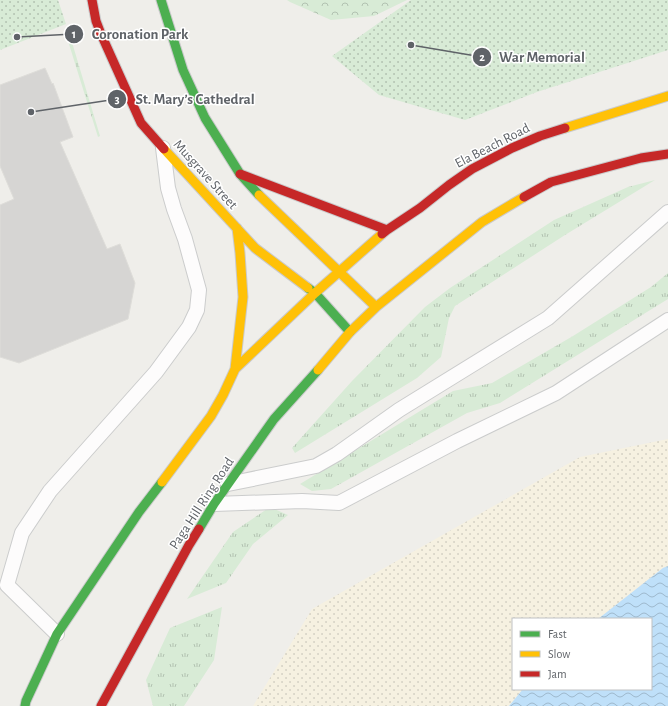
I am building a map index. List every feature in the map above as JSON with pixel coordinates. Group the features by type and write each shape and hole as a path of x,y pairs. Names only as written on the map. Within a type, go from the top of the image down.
{"main road":[{"name":"Musgrave Street","path":"92,0 96,21 101,34 141,123 255,248 315,293 350,332"},
{"name":"Musgrave Street","path":"161,0 183,70 205,118 240,174 268,204 376,307"},
{"name":"Ela Beach Road","path":"315,293 387,230 420,208 472,168 540,136 668,96"},
{"path":"350,332 376,307 482,222 520,199 551,182 564,178 641,158 668,154"},
{"path":"240,174 387,230"},
{"path":"36,706 26,703 57,634 139,512 211,416 235,369 243,297 237,228"},
{"path":"235,369 315,293"},
{"name":"Paga Hill Ring Road","path":"101,706 189,545 214,504 274,419 350,332"}],"lane":[{"path":"57,634 7,585 22,533 50,491 156,372 189,327 197,310 199,290 168,188 163,147"},
{"path":"228,484 316,466 337,454 399,410 548,318 668,212"},
{"path":"214,504 302,501 339,503 457,441 556,393 668,320"}],"green space":[{"path":"0,0 58,0 66,24 0,50"},
{"path":"287,0 407,0 374,16 331,20"},
{"path":"411,0 668,0 668,50 537,92 465,120 379,95 332,56"},
{"path":"71,39 100,136 98,137 68,41"},
{"path":"655,180 565,235 455,306 449,318 441,357 417,378 295,453 292,448 352,381 425,307 450,288 554,220 628,187"},
{"path":"668,273 668,299 500,403 467,413 331,489 312,491 300,484 453,391 492,383 573,336 651,287"},
{"path":"270,507 288,515 253,544 226,583 187,599 233,532"},
{"path":"222,607 214,660 184,706 153,706 146,680 170,628"}],"sand":[{"path":"668,439 668,566 663,568 599,618 512,618 512,690 522,690 509,706 253,706 312,609 580,457"}],"water":[{"path":"668,566 668,706 509,706 522,690 652,690 652,618 599,618 663,568"}],"building":[{"path":"45,68 52,84 53,83 73,137 60,142 107,249 120,244 135,283 128,319 19,363 0,357 0,205 14,199 0,166 0,85"}],"traffic: fast":[{"path":"161,0 183,70 205,118 240,174 259,195"},
{"path":"308,288 315,293 350,332"},
{"path":"199,529 214,504 274,419 318,370"},
{"path":"25,706 57,634 139,512 162,482"}],"traffic: slow":[{"path":"565,128 668,96"},
{"path":"164,149 255,248 308,288"},
{"path":"259,195 376,307"},
{"path":"318,370 350,332 376,307 482,222 524,197"},
{"path":"162,482 211,416 235,369 243,297 237,228"},
{"path":"235,369 315,293 382,234"}],"traffic: jam":[{"path":"92,0 96,21 101,34 141,123 164,149"},
{"path":"382,234 472,169 512,148 540,136 565,128"},
{"path":"524,197 551,182 641,158 668,154"},
{"path":"240,174 387,230"},
{"path":"101,706 199,529"}],"place":[{"name":"Coronation Park","path":"17,37"},
{"name":"War Memorial","path":"411,45"},
{"name":"St. Mary’s Cathedral","path":"31,112"}]}
